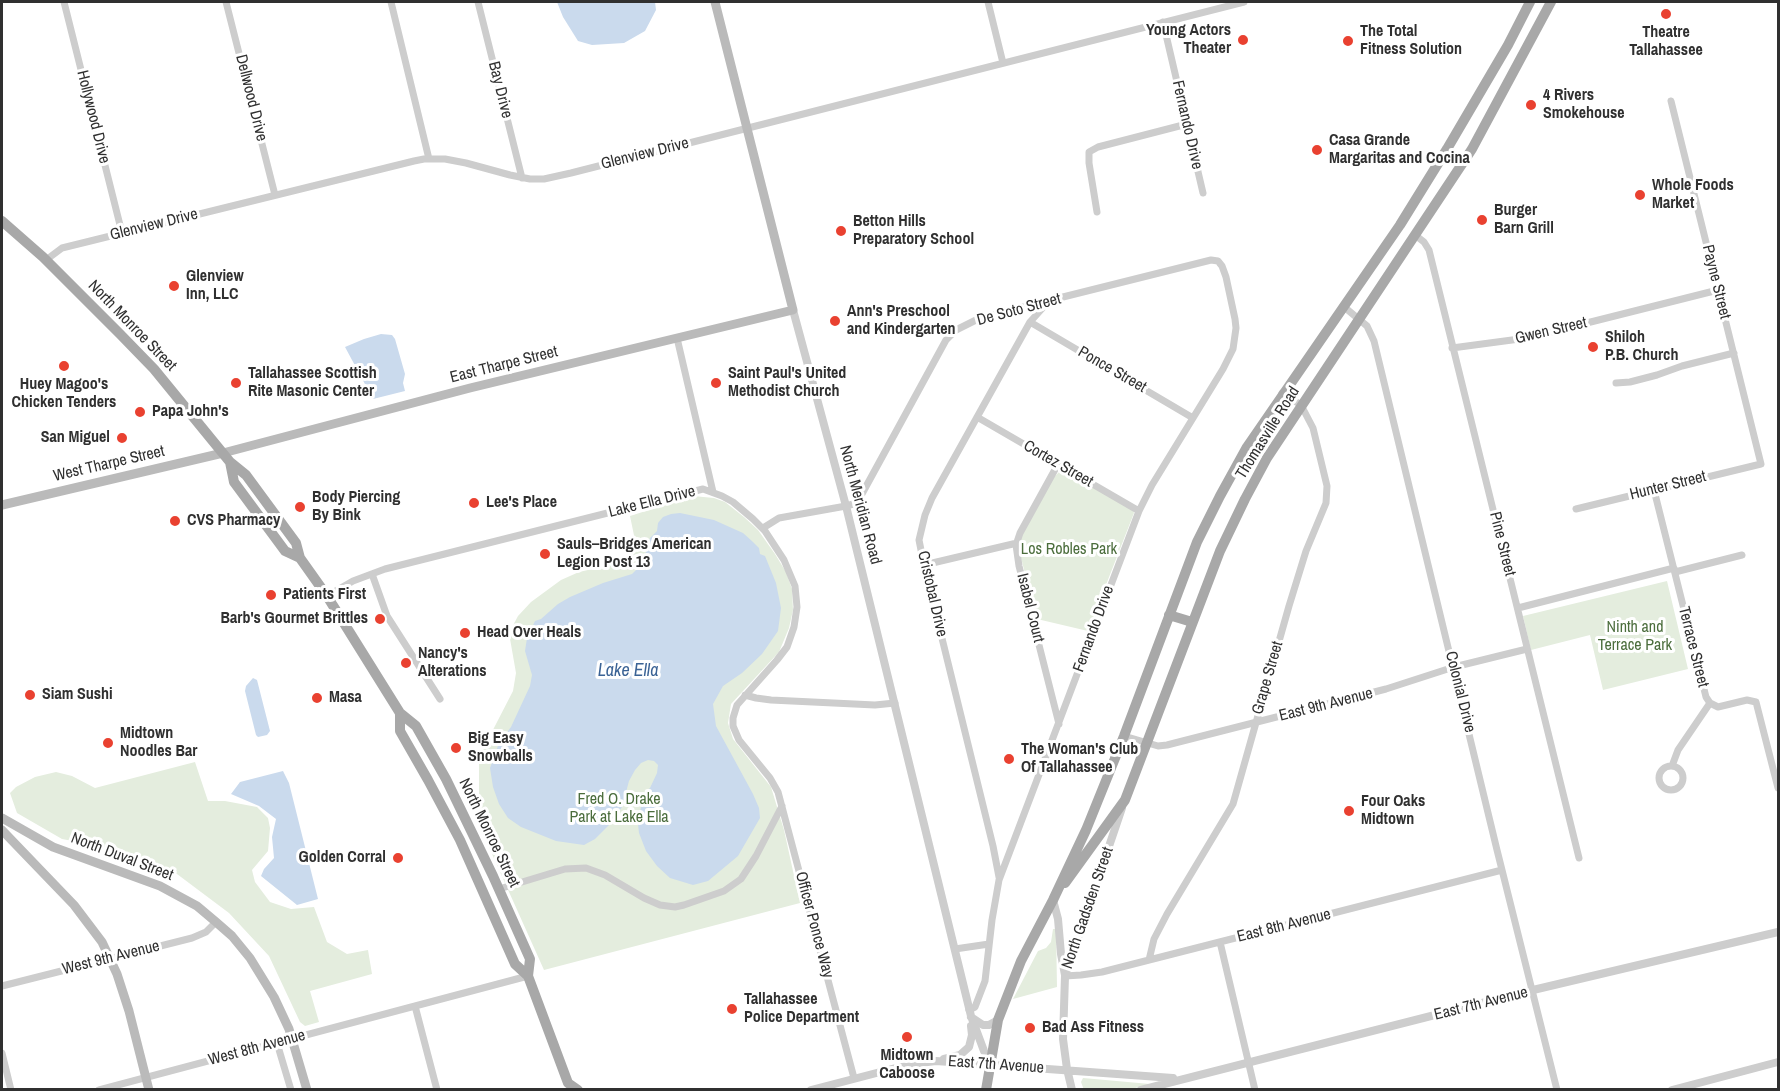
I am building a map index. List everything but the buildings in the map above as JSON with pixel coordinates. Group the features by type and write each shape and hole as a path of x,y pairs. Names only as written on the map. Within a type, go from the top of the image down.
{"main road":[{"name":"North Meridian Road","path":"715,2 793,310"},
{"name":"Thomasville Road","path":"1053,900 1125,800 1220,550 1267,458 1472,149 1551,2"},
{"name":"Thomasville Road","path":"986,1089 998,1020 1021,961 1086,830 1197,542 1247,447 1408,211 1508,45 1527,6"},
{"path":"1527,6 1542,20"},
{"path":"1454,138 1472,149"},
{"path":"1408,211 1425,219"},
{"name":"North Monroe Street","path":"2,221 46,260 154,369 226,458 234,482 285,550 300,558 327,596 400,713 416,726 437,763 499,889 530,959 528,976"},
{"name":"East Tharpe Street","path":"226,458 470,388 793,310"},
{"name":"West Tharpe Street","path":"2,505 226,458"},
{"path":"1169,615 1192,622"},
{"name":"North Monroe Street","path":"400,713 400,730 428,780 484,892 515,964 528,976 571,1087"},
{"name":"North Duval Street","path":"2,818 53,847 160,886 197,906 232,936 256,967 274,997 292,1039 307,1089"},
{"path":"2,830 74,905 102,942 117,974 129,1011 149,1089"},
{"path":"484,892 499,889"},
{"name":"Thomasville Road","path":"992,1065 994,1089"}],"street":[{"name":"Hollywood Drive","path":"64,2 122,233"},
{"name":"Dellwood Drive","path":"226,2 275,195"},
{"path":"391,2 429,159"},
{"name":"Bay Drive","path":"478,2 522,178"},
{"path":"988,2 1003,63"},
{"name":"Glenview Drive","path":"46,260 62,248 414,160 429,159 466,163 522,178 544,179 1244,2"},
{"name":"Fernando Drive","path":"1162,22 1203,193"},
{"name":"Payne Street","path":"1671,101 1761,464"},
{"path":"1097,212 1089,152 1098,147 1187,124"},
{"name":"Pine Street","path":"1415,234 1425,242 1429,250 1579,858"},
{"name":"Fernando Drive","path":"970,1013 975,1008 985,981 999,880 1139,511 1152,485 1233,349 1236,319 1229,288 1222,266 1218,261"},
{"name":"De Soto Street","path":"846,506 857,503 946,340 954,332 976,320 1199,262 1218,261"},
{"name":"Gwen Street","path":"1452,348 1527,338 1718,290"},
{"name":"Cristobal Drive","path":"999,880 993,846 919,540 925,515 977,417 1030,322 1049,301"},
{"name":"Colonial Drive","path":"1343,306 1366,326 1374,341 1557,1089"},
{"name":"North Meridian Road","path":"793,310 846,506 970,1013 984,1051 992,1065"},
{"name":"Ponce Street","path":"1030,322 1193,418"},
{"path":"677,338 713,492"},
{"path":"1616,383 1630,382 1734,353"},
{"path":"1282,393 1301,405"},
{"name":"Grape Street","path":"1149,960 1154,939 1233,804 1306,551 1326,503 1327,486 1313,428 1301,405"},
{"name":"Cortez Street","path":"977,417 1139,511"},
{"path":"924,565 1017,543 1020,532 1058,464"},
{"name":"Hunter Street","path":"1576,509 1761,464"},
{"name":"Lake Ella Drive","path":"327,596 353,581 385,569 687,492 703,489 713,492 733,502 763,528 774,542 795,586 797,607 794,627 787,646 735,711 733,726 736,734 773,782 782,806"},
{"name":"Terrace Street","path":"1654,490 1706,696 1710,703 1718,707 1748,700 1756,702 1779,788"},
{"path":"763,528 779,518 846,506"},
{"name":"Isabel Court","path":"1017,543 1019,566 1059,724"},
{"path":"1518,608 1742,555"},
{"path":"372,574 387,616 440,699"},
{"name":"East 9th Avenue","path":"1124,736 1158,746 1167,745 1386,689 1527,649"},
{"path":"746,695 771,700 875,705 895,703"},
{"path":"1672,766 1678,750 1710,703"},
{"name":"North Gadsden Street","path":"1072,1089 1063,1039 1065,976 1125,800"},
{"path":"499,889 565,869 586,868 605,875 660,905 675,907 684,905 724,891 741,879 756,856 782,806"},
{"name":"Officer Ponce Way","path":"782,806 854,1078"},
{"name":"East 8th Avenue","path":"1065,976 1102,972 1502,870"},
{"path":"1053,900 1058,919 1065,976"},
{"name":"West 9th Avenue","path":"2,987 192,938 206,932 216,922"},
{"name":"East 7th Avenue","path":"1141,1089 1533,990 1779,932"},
{"path":"1220,942 1255,1089"},
{"path":"955,949 989,944"},
{"path":"437,1089 415,1006 528,976"},
{"name":"West 8th Avenue","path":"99,1089 415,1006"},
{"path":"970,1013 983,1025 989,1025 998,1020"},
{"name":"North Meridian Road","path":"936,1061 960,1055 969,1047 972,1035 970,1013"},
{"path":"277,1043 291,1089"},
{"path":"2,1053 11,1089"},
{"name":"East 7th Avenue","path":"811,1089 911,1064 936,1061 1169,1078 1184,1077"},
{"path":"1672,1089 1779,1062"}],"green space":[{"name":"Los Robles Park","path":"1060,471 1133,510 1134,513 1088,631 1037,619 1021,558 1021,539 1024,530 1051,480"},
{"name":"Lake Ella","path":"693,496 714,498 725,502 758,530 786,572 792,589 793,610 789,628 779,652 731,704 728,723 733,739 771,787 784,830 800,903 544,970 479,825 479,757 513,691 516,673 509,633 518,616 531,602 561,580 579,572 619,563 636,545 630,516"},
{"name":"Ninth and Terrace Park","path":"1667,581 1688,669 1603,690 1590,635 1531,650 1523,616"},
{"path":"195,762 208,801 225,801 257,807 268,818 270,828 268,851 252,870 255,882 270,902 291,909 314,907 327,942 347,954 368,950 372,974 310,991 319,1022 305,1026 300,1022 269,956 229,913 177,874 115,849 62,839 17,813 10,793 16,787 35,777 56,772 72,776 95,788"},
{"path":"1053,929 1056,929 1057,987 1013,999 1038,951 1046,948 1051,942"},
{"path":"1083,1078 1150,1084 1128,1090 1084,1090 1081,1082"}],"water":[{"path":"557,2 655,2 656,10 645,31 624,43 592,45 578,41 563,17"},
{"path":"381,334 392,335 395,339 405,374 403,383 405,391 373,399 345,347"},
{"name":"Lake Ella","path":"680,513 714,520 743,533 753,542 759,548 760,554 765,556 776,583 781,608 778,631 762,654 742,673 723,686 713,704 716,726 753,794 759,808 760,818 738,856 708,881 693,885 670,878 657,866 646,851 639,833 638,824 642,801 657,773 658,765 654,761 648,760 641,763 635,770 629,781 622,807 611,823 595,839 584,845 556,841 521,827 508,818 499,804 490,768 499,743 511,727 530,686 532,675 525,651 527,638 535,621 570,597 632,574 644,559 650,538 657,531 658,523 663,517"},
{"path":"253,678 257,680 270,731 267,735 258,737 245,691"},
{"path":"283,771 289,783 318,899 297,905 261,876 274,858 272,837 276,819 259,806 231,794 240,782"}],"place":[{"name":"Theatre Tallahassee","path":"1666,14"},
{"name":"Young Actors Theater","path":"1243,40"},
{"name":"The Total Fitness Solution","path":"1348,41"},
{"name":"4 Rivers Smokehouse","path":"1531,105"},
{"name":"Casa Grande Margaritas and Cocina","path":"1317,150"},
{"name":"Whole Foods Market","path":"1640,195"},
{"name":"Burger Barn Grill","path":"1482,220"},
{"name":"Betton Hills Preparatory School","path":"841,231"},
{"name":"Glenview Inn, LLC","path":"174,286"},
{"name":"Ann's Preschool and Kindergarten","path":"835,321"},
{"name":"Shiloh P.B. Church","path":"1593,347"},
{"name":"Huey Magoo's Chicken Tenders","path":"64,366"},
{"name":"Tallahassee Scottish Rite Masonic Center","path":"236,383"},
{"name":"Saint Paul's United Methodist Church","path":"716,383"},
{"name":"Papa John's","path":"140,412"},
{"name":"San Miguel","path":"122,438"},
{"name":"Lee's Place","path":"474,503"},
{"name":"Body Piercing By Bink","path":"300,507"},
{"name":"CVS Pharmacy","path":"175,521"},
{"name":"Sauls–Bridges American Legion Post 13","path":"545,554"},
{"name":"Patients First","path":"271,595"},
{"name":"Barb's Gourmet Brittles","path":"380,619"},
{"name":"Head Over Heals","path":"465,633"},
{"name":"Nancy's Alterations","path":"406,663"},
{"name":"Siam Sushi","path":"30,695"},
{"name":"Masa","path":"317,698"},
{"name":"Midtown Noodles Bar","path":"108,743"},
{"name":"Big Easy Snowballs","path":"456,748"},
{"name":"The Woman's Club Of Tallahassee","path":"1009,759"},
{"name":"Four Oaks Midtown","path":"1349,811"},
{"name":"Golden Corral","path":"398,858"},
{"name":"Tallahassee Police Department","path":"732,1009"},
{"name":"Bad Ass Fitness","path":"1030,1028"},
{"name":"Midtown Caboose","path":"907,1037"}],"park label":[{"name":"Fred O. Drake Park at Lake Ella","path":"619,809"}]}
